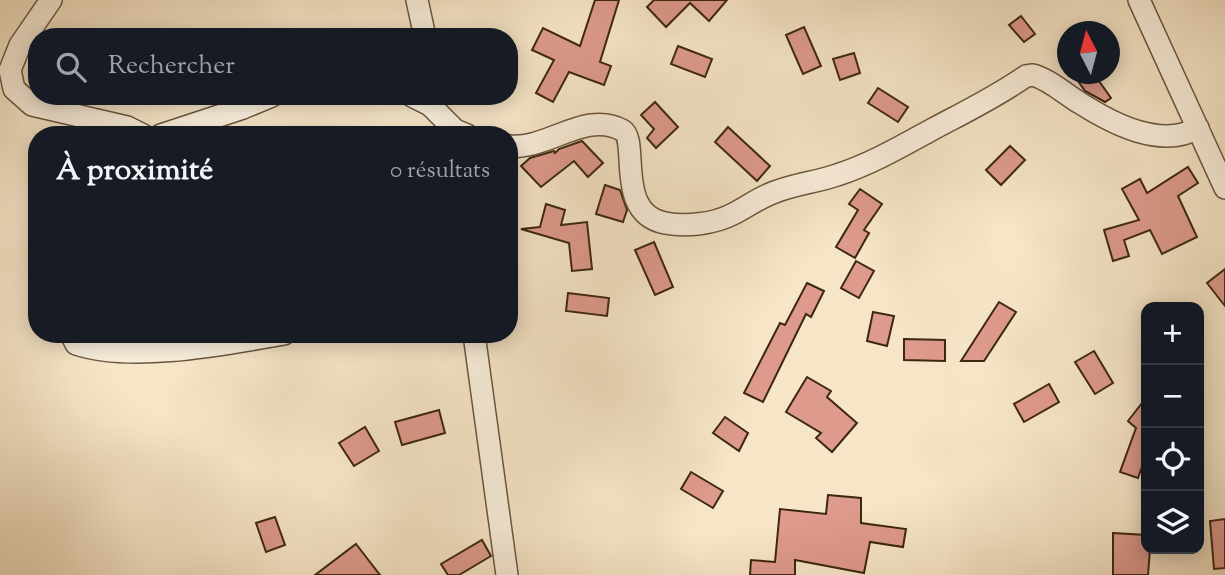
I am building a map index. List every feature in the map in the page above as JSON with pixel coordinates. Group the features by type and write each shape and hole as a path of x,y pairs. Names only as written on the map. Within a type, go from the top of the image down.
{"street":[{"path":"31,28 51,0"},
{"path":"417,0 423,28"},
{"path":"1139,0 1225,188"},
{"path":"28,33 20,44 10,70 14,89 28,101"},
{"path":"518,146 538,145 578,127 592,125 608,125 624,131 629,138 633,190 644,212 662,223 689,225 730,216 776,191 837,175 876,160 989,101 1026,76 1033,75 1082,105 1135,130 1165,137 1185,135 1198,128"},
{"path":"32,105 123,126"},
{"path":"188,126 250,105"},
{"path":"430,105 444,126"},
{"path":"441,105 445,126"},
{"path":"76,343 94,350 127,353 236,343"},
{"path":"475,343 507,575"}],"building":[{"path":"595,0 619,0 600,62 611,66 604,85 569,72 553,102 536,93 554,60 532,50 543,28 580,46"},
{"path":"654,0 727,0 709,21 690,3 666,27 647,7"},
{"path":"1021,16 1035,34 1024,42 1009,25"},
{"path":"804,27 821,66 803,74 786,35"},
{"path":"678,46 712,59 705,77 671,64"},
{"path":"854,53 860,73 840,80 833,59"},
{"path":"1080,84 1101,84 1111,98 1105,102 1085,91"},
{"path":"878,88 908,107 898,122 868,103"},
{"path":"655,102 678,127 656,148 647,138 654,129 641,115"},
{"path":"728,127 770,166 757,181 715,142"},
{"path":"582,141 603,163 588,177 574,161 541,187 521,166 530,158 554,151 555,153"},
{"path":"1010,146 1025,160 1001,185 986,170"},
{"path":"1188,167 1198,183 1178,196 1197,237 1162,254 1150,230 1124,240 1129,256 1113,261 1104,230 1139,220 1122,189 1140,179 1147,193"},
{"path":"605,185 620,190 627,210 623,222 596,214"},
{"path":"860,189 882,204 864,230 869,233 855,258 836,247 858,210 849,204"},
{"path":"546,204 565,210 561,225 587,222 592,269 572,271 569,243 521,229 540,227"},
{"path":"654,242 673,287 655,295 635,250"},
{"path":"856,261 874,271 859,298 841,288"},
{"path":"1225,269 1225,306 1207,283"},
{"path":"807,283 824,291 811,317 806,314 763,402 744,393 780,323 785,325"},
{"path":"568,293 609,298 607,316 566,311"},
{"path":"999,302 1016,312 984,361 961,361"},
{"path":"873,312 894,316 887,346 867,341"},
{"path":"904,339 945,340 945,361 904,360"},
{"path":"1094,351 1113,383 1095,394 1075,362"},
{"path":"807,377 831,391 827,397 857,423 832,452 816,438 821,433 786,412"},
{"path":"1049,384 1059,402 1024,422 1014,404"},
{"path":"1141,404 1141,469 1138,478 1120,472 1136,428 1128,421"},
{"path":"439,410 445,433 402,445 395,422"},
{"path":"725,417 748,433 739,451 713,433"},
{"path":"365,427 379,451 354,466 339,443"},
{"path":"691,472 723,491 713,508 681,489"},
{"path":"828,495 861,498 861,523 906,529 903,547 870,542 864,573 795,560 795,575 750,575 751,560 775,562 780,509 826,514"},
{"path":"275,517 285,545 266,552 256,523"},
{"path":"1225,519 1225,568 1214,569 1210,521"},
{"path":"1113,533 1141,535 1141,554 1150,554 1148,575 1113,575"},
{"path":"482,540 491,556 459,575 448,575 441,564"},
{"path":"356,544 380,575 315,575"}]}
